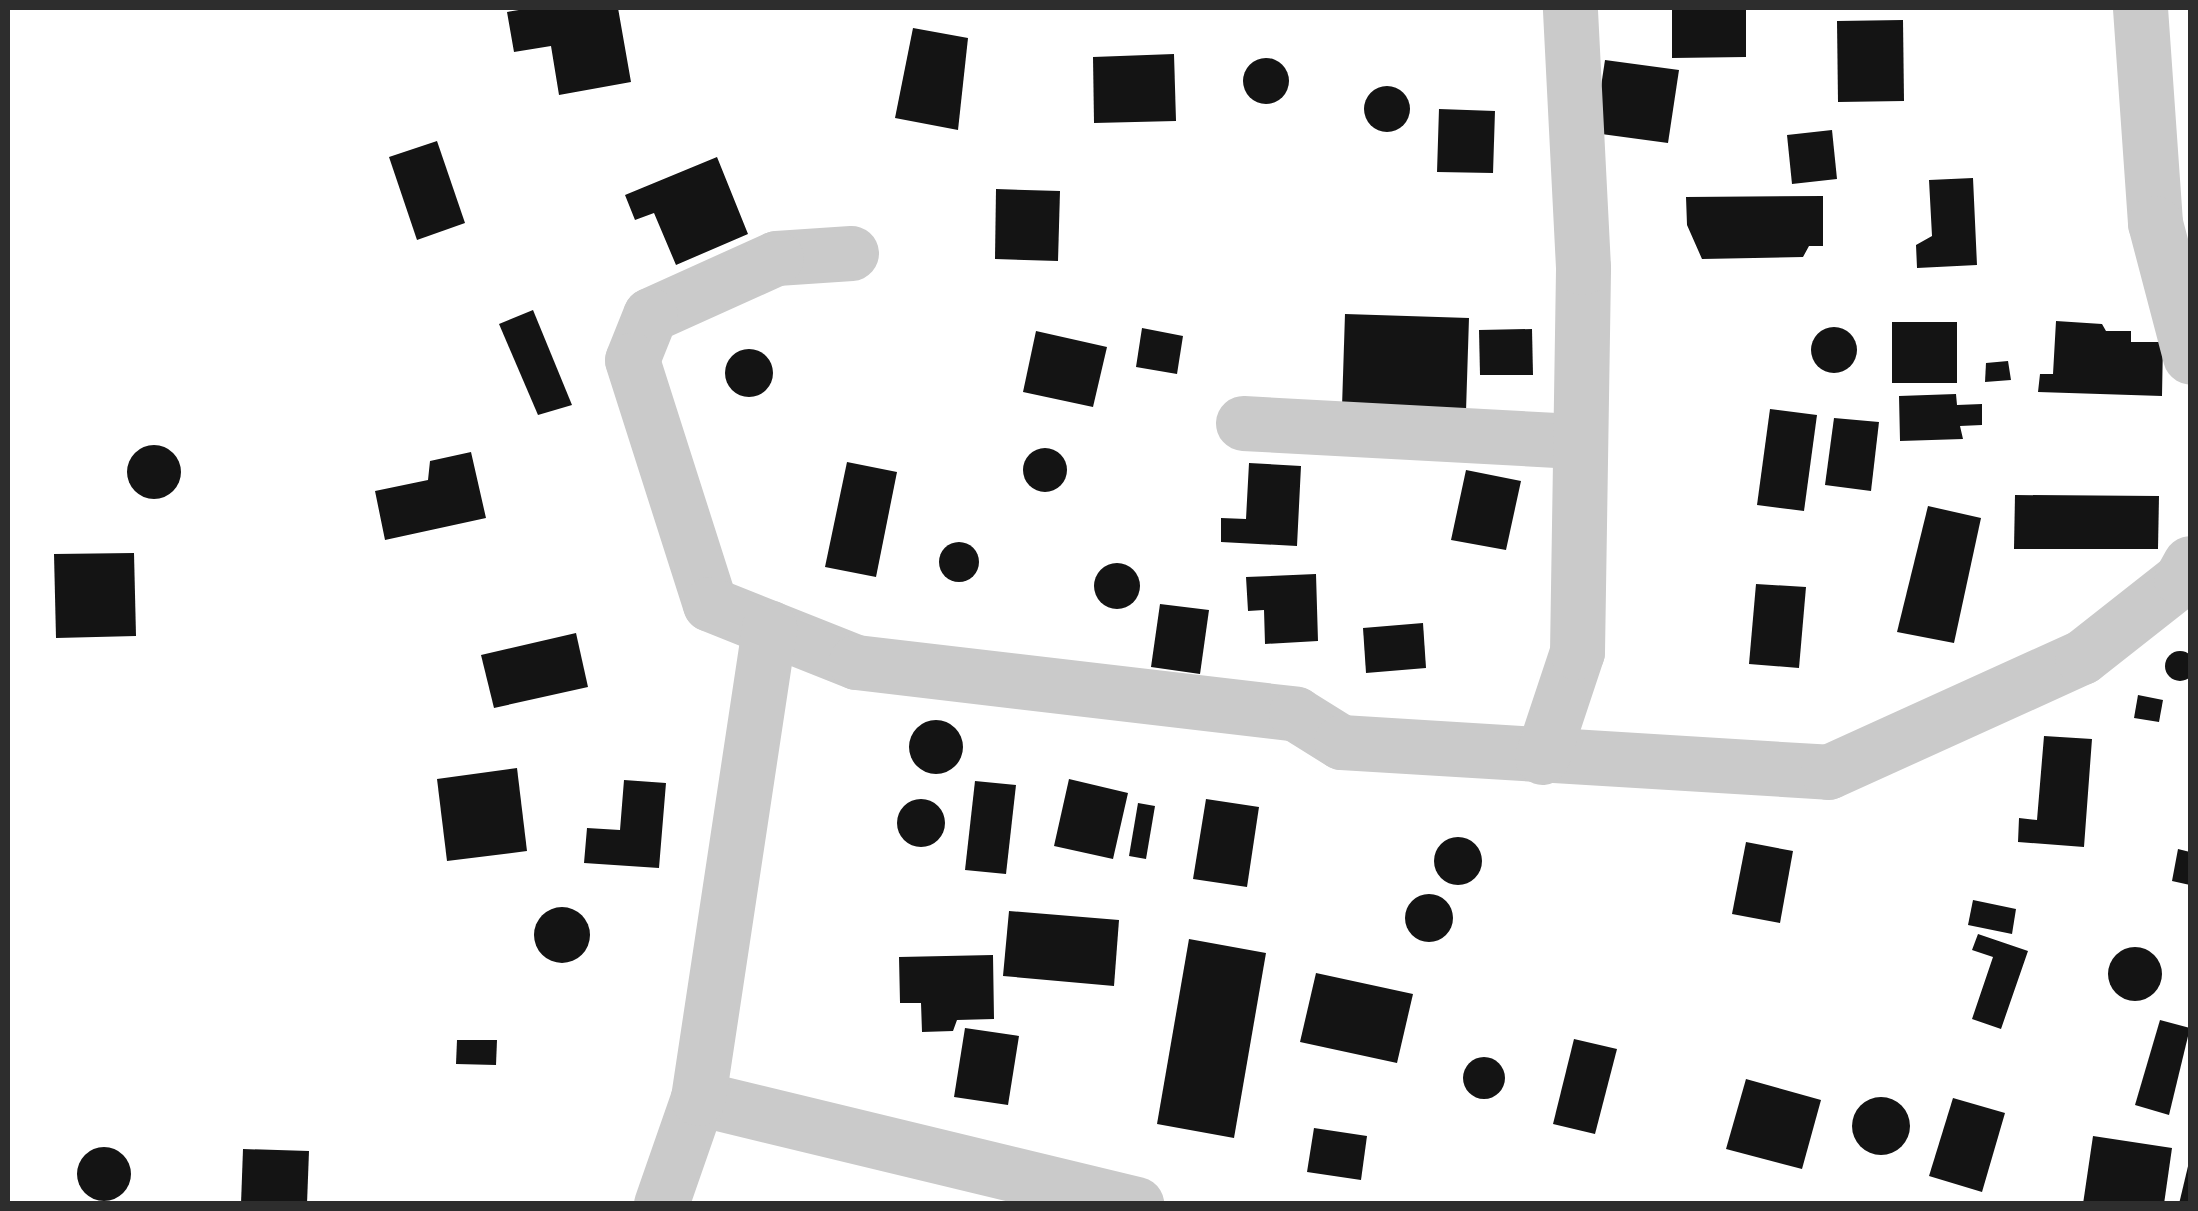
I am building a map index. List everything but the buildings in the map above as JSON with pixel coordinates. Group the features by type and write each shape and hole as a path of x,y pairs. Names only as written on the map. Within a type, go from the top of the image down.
{"street":[{"path":"1542,756 1577,652 1583,268 1570,8"},
{"path":"2140,8 2155,222 2190,356"},
{"path":"852,253 776,258 650,315 632,360 710,604 856,662 1296,714 1341,742 1828,772 2082,658 2181,579 2190,562"},
{"path":"1243,423 1580,441"},
{"path":"660,1204 698,1098 769,628"},
{"path":"698,1098 1136,1204"}]}
